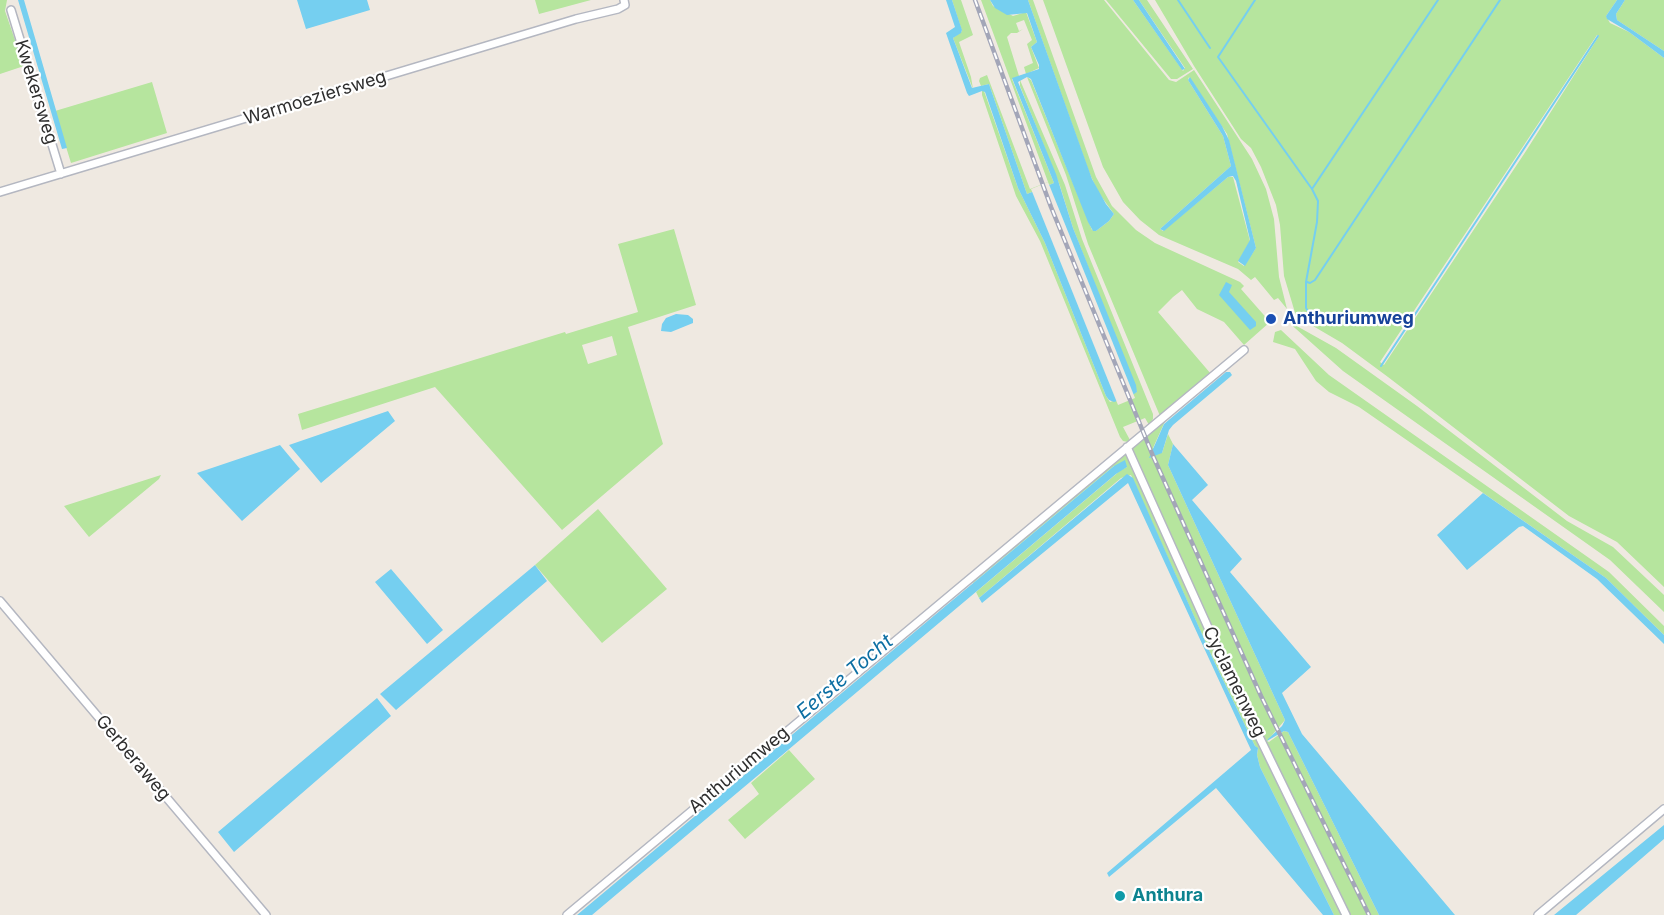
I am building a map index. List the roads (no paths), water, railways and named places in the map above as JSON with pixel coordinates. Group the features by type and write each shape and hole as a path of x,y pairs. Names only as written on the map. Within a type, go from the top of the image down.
{"street":[{"name":"Warmoeziersweg","path":"0,192 553,26 618,9 625,5 624,0"},
{"name":"Kwekersweg","path":"11,10 61,174"},
{"name":"Anthuriumweg","path":"567,915 1244,350"},
{"name":"Cyclamenweg","path":"1127,447 1225,666 1346,915"},
{"name":"Gerberaweg","path":"0,601 266,915"},
{"path":"1538,915 1664,809"}],"water":[{"path":"18,0 24,0 67,148 62,149"},
{"path":"297,0 367,0 370,10 306,29"},
{"path":"946,0 952,0 962,30 953,38 972,88 989,84 1027,194 1054,183 1012,78 1039,69 1031,47 1037,42 1027,13 1007,15 995,8 990,0 1028,0 1092,179 1114,214 1096,231 1093,231 1088,222 1031,79 1027,77 1018,82 1056,174 1073,228 1136,385 1137,392 1131,396 1114,402 1106,396 1045,243 1018,188 985,92 969,96 967,93 946,33 955,27"},
{"path":"1133,0 1139,0 1185,69 1182,70"},
{"path":"1617,0 1625,0 1616,14 1617,20 1664,51 1664,58 1607,19 1606,16"},
{"path":"1190,77 1229,140 1256,248 1245,266 1238,261 1250,240 1233,176 1228,177 1164,231 1160,229 1231,166 1223,136 1188,80"},
{"path":"1226,282 1232,285 1229,292 1256,322 1256,326 1250,330 1219,295"},
{"path":"676,314 688,315 693,319 693,323 671,332 661,331 666,318"},
{"path":"1226,372 1232,375 1173,425 1169,430 1162,453 1149,458 1164,424"},
{"path":"388,411 395,421 321,483 289,445"},
{"path":"1173,444 1208,485 1192,500 1242,559 1230,572 1311,667 1282,693 1302,734 1455,915 1379,915 1288,732 1284,731 1267,741 1285,720 1168,465"},
{"path":"280,445 300,469 242,521 197,473"},
{"path":"1125,460 1127,467 592,915 577,915 1114,466"},
{"path":"1127,474 1133,478 1213,659 1258,748 1260,767 1334,915 1323,915 1216,788 1109,877 1107,873 1251,750 1128,483 982,603 979,598"},
{"path":"1483,493 1606,578 1664,635 1664,644 1597,579 1523,526 1467,570 1437,535"},
{"path":"535,565 547,581 396,710 380,694"},
{"path":"391,569 443,630 427,644 375,582"},
{"path":"377,698 391,716 234,852 218,832"},
{"path":"1664,825 1664,839 1576,915 1554,915"}],"waterway":[{"path":"1178,0 1210,48"},
{"path":"1255,0 1218,57 1312,189 1318,201 1317,222 1306,282 1306,308 1314,321"},
{"path":"1312,189 1438,0"},
{"path":"1307,282 1315,280 1500,0"},
{"path":"1381,366 1598,36"}],"railway":[{"path":"975,0 1051,207 1153,456 1261,696 1369,915"}],"place":[{"name":"Anthuriumweg","path":"1271,319"},
{"name":"Anthura","path":"1120,896"}],"water label":[{"name":"Eerste Tocht","path":"845,677"}]}
